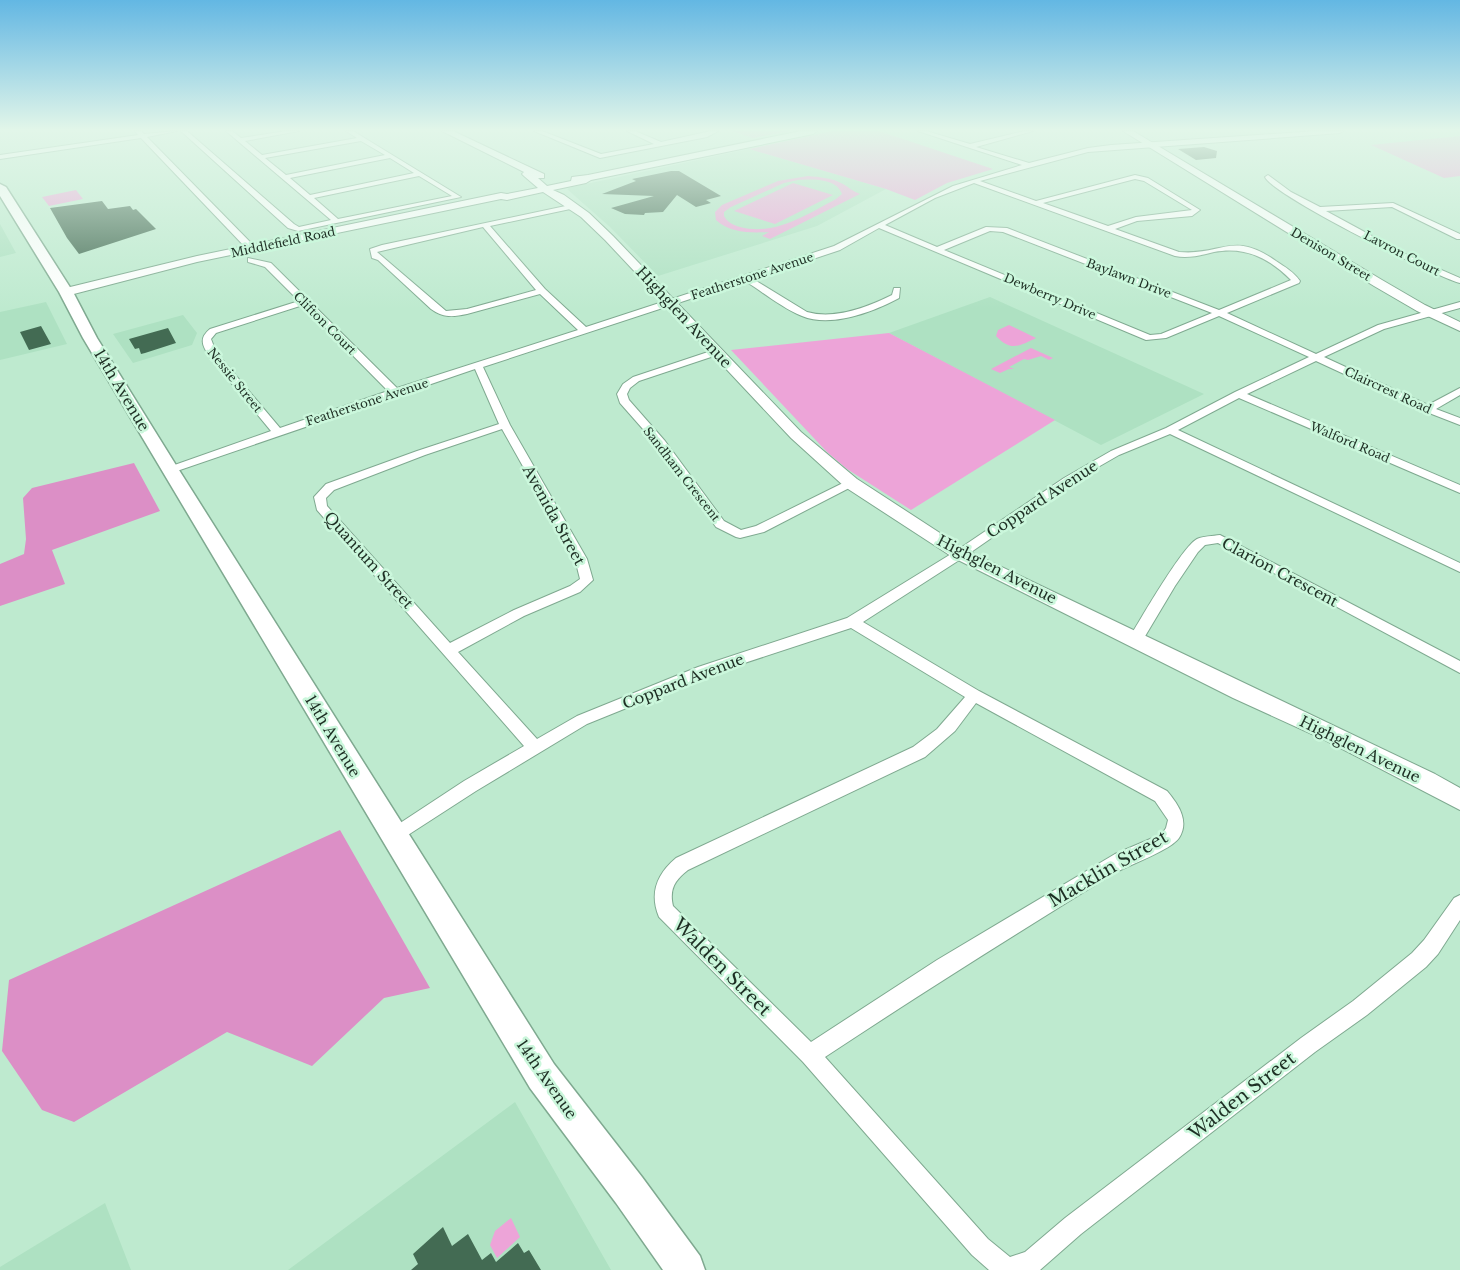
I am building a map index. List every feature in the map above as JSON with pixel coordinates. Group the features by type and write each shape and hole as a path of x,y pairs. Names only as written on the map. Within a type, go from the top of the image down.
{"main road":[{"name":"14th Avenue","path":"1,190 66,292 90,338 170,470 542,1076 629,1190 686,1270"}],"street":[{"name":"Clifton Court","path":"192,190 251,254 268,266 395,392"},
{"path":"251,190 294,228 304,229 458,197 447,190"},
{"path":"303,190 338,222"},
{"path":"311,197 343,190"},
{"name":"Middlefield Road","path":"66,292 251,254 532,190"},
{"name":"Highglen Avenue","path":"553,190 609,238 796,435 851,483 960,554 1401,768 1460,800"},
{"name":"Featherstone Avenue","path":"170,470 395,392 837,248 933,196 949,190"},
{"path":"1001,190 1108,229 1136,219 1192,214 1196,210 1164,190"},
{"path":"1037,203 1085,190"},
{"name":"Denison Street","path":"1225,190 1431,313 1460,327"},
{"name":"Lavron Court","path":"1285,190 1322,209 1404,257 1460,282"},
{"path":"1322,209 1393,205 1460,237"},
{"path":"542,291 472,310 448,314 434,307 407,281 374,254 374,251 382,247 572,206"},
{"path":"485,225 542,291 584,330"},
{"name":"Dewberry Drive","path":"880,226 1149,338 1163,336 1295,283 1295,279 1259,252 1246,247 1222,248 1194,255 1184,255 1108,229"},
{"name":"Baylawn Drive","path":"939,250 989,229 1004,230 1220,313 1317,358"},
{"path":"746,278 804,314 814,317 872,308 896,296 897,290"},
{"name":"Nessie Street","path":"277,432 212,354 205,340 207,335 213,331 303,302"},
{"name":"Coppard Avenue","path":"394,836 470,786 582,720 704,672 852,622 960,554 1090,466 1170,430 1239,394 1381,327 1460,305"},
{"name":"Sandham Crescent","path":"717,352 636,379 626,386 622,394 624,401 660,444 720,524 740,534 760,529 851,483"},
{"name":"Claircrest Road","path":"1317,358 1460,422"},
{"name":"Avenida Street","path":"449,650 519,614 575,589 586,580 581,559 505,425 478,366"},
{"path":"1428,409 1460,391"},
{"name":"Walford Road","path":"1239,394 1460,489"},
{"name":"Quantum Street","path":"505,425 421,453 330,487 320,497 321,506 535,748"},
{"path":"1170,430 1460,568"},
{"name":"Clarion Crescent","path":"1136,639 1194,549 1201,542 1220,539 1460,668"},
{"name":"Macklin Street","path":"810,1055 944,967 1121,860 1168,839 1174,831 1176,820 1170,807 1161,796 974,695 852,622"},
{"name":"Walden Street","path":"974,695 966,708 934,743 919,752 682,864 671,873 664,883 663,902 666,911 810,1055 980,1247 1008,1270 1019,1264 1031,1262 1073,1226 1404,972 1431,947 1460,904"}],"shaded area":[{"path":"76,190 83,199 49,206 42,197"},
{"path":"568,190 884,190 817,226 658,276 610,227"},
{"path":"756,190 768,190 724,212 724,216 730,223 740,227 766,229 802,217 836,199 842,194 840,190 853,190 860,194 770,239 762,236 769,232 734,230 716,220 715,212 722,205"},
{"path":"778,190 817,190 833,195 775,224 734,211"},
{"path":"889,190 933,190 915,200"},
{"path":"0,224 16,253 0,257"},
{"path":"990,297 1204,394 1101,445 889,333"},
{"path":"46,302 67,344 0,360 0,312"},
{"path":"183,315 197,333 192,345 133,363 113,334"},
{"path":"1009,325 1036,338 1015,346 1006,344 996,336 998,330"},
{"path":"889,333 1055,420 911,510 847,469 827,452 731,350"},
{"path":"1031,348 1053,358 1049,360 1041,356 1028,360 1024,359 1009,367 1014,369 1000,373 991,369"},
{"path":"134,463 160,511 52,550 65,584 0,606 0,564 24,554 26,539 23,498 32,488"},
{"path":"340,830 430,988 384,998 312,1066 227,1032 74,1122 42,1110 2,1051 9,980"},
{"path":"515,1102 611,1270 288,1270"},
{"path":"105,1203 131,1270 0,1270 0,1267"},
{"path":"511,1218 520,1237 497,1258 490,1245 495,1231"}],"building":[{"path":"612,190 711,190 721,196 706,200 711,203 696,207 677,195 663,212 645,213 644,215 625,214 611,208 654,196 602,194"},
{"path":"102,201 108,209 130,206 133,210 136,209 156,229 79,254 67,238 50,208"},
{"path":"41,326 51,344 29,350 20,332"},
{"path":"168,328 176,343 145,353 141,354 139,348 135,349 129,339"},
{"path":"443,1227 452,1246 468,1234 482,1260 491,1253 496,1262 518,1243 524,1253 529,1250 541,1270 411,1270 418,1264 413,1254"}]}
